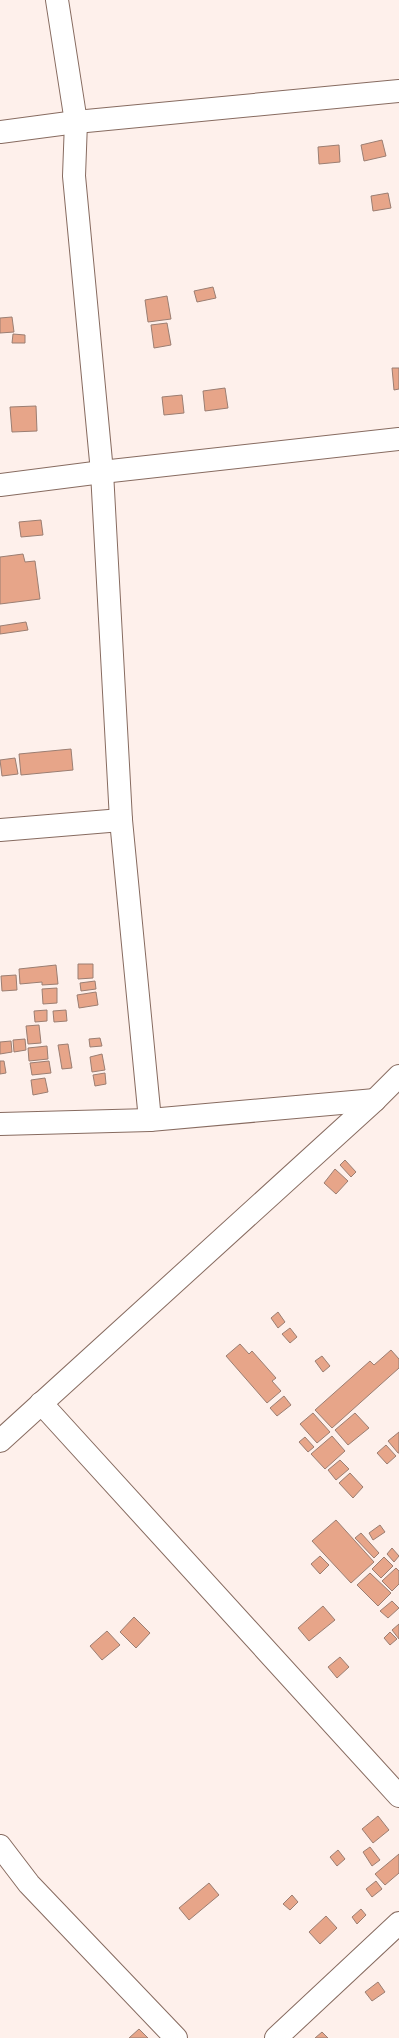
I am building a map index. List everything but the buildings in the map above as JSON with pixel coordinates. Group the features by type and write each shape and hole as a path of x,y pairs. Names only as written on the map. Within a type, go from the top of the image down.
{"street":[{"path":"57,0 76,122 74,176 102,472 121,820 150,1120"},
{"path":"0,132 76,122 399,91"},
{"path":"0,486 102,472 399,439"},
{"path":"0,830 121,820"},
{"path":"0,1442 375,1100 399,1076"},
{"path":"0,1124 150,1120 375,1100"},
{"path":"41,1403 399,1796"},
{"path":"0,1846 29,1884 176,2038"},
{"path":"276,2038 399,1923"}]}
